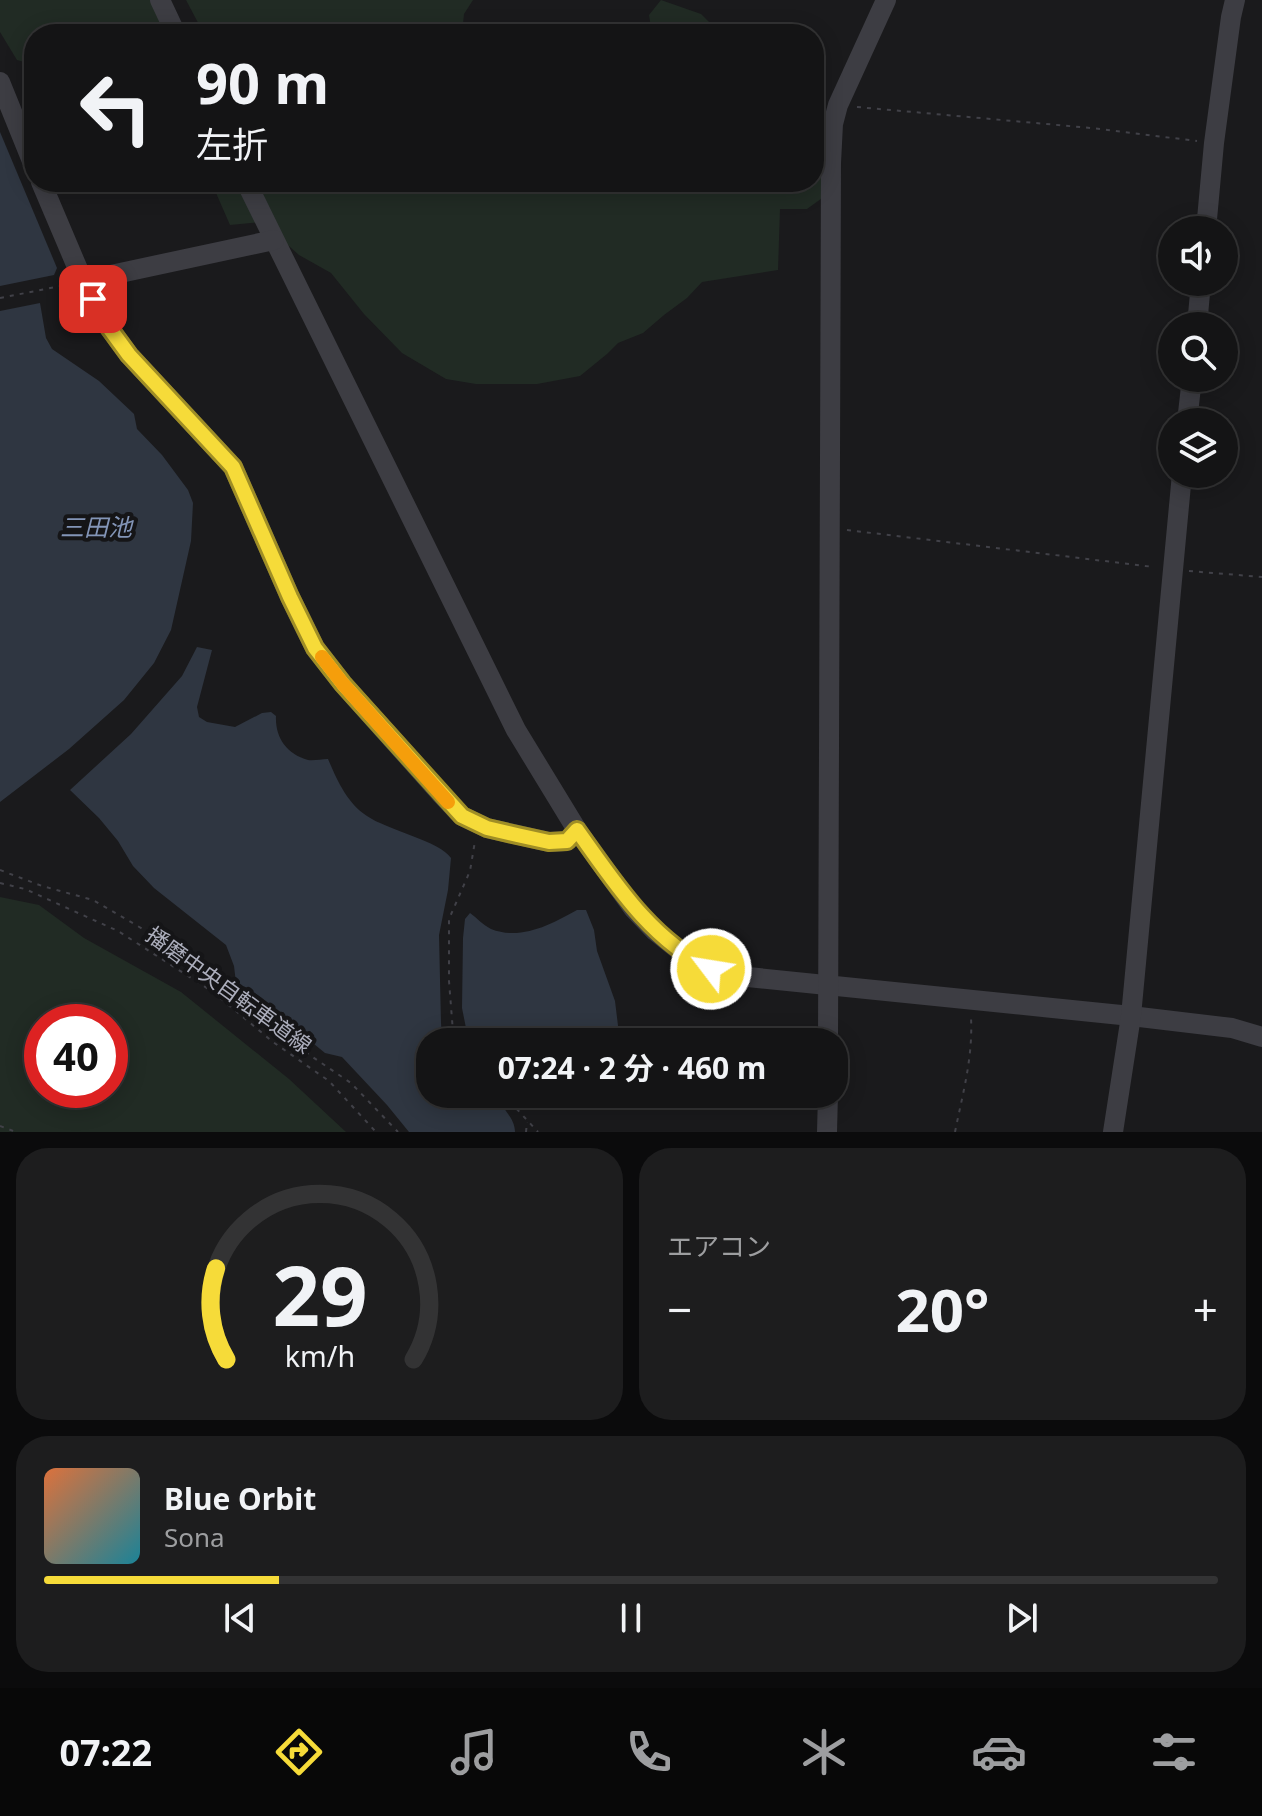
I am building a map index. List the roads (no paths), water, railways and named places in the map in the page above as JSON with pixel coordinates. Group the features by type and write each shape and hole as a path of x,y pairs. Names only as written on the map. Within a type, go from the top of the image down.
{"street":[{"path":"160,0 171,24"},
{"path":"828,1028 833,124 838,105 886,0"},
{"path":"1207,216 1214,143 1235,0"},
{"path":"0,82 24,141"},
{"path":"45,192 102,318 129,355 233,467 315,648 343,684 462,816 487,828 549,842 567,841 577,830"},
{"path":"251,192 516,730 577,830 633,908 655,931 690,959 711,969 738,976 1131,1016 1232,1028 1262,1037"},
{"path":"83,281 274,240"},
{"path":"1113,1132 1131,1016 1181,488"},
{"path":"830,1108 832,1130"}],"water":[{"path":"0,132 57,268 54,275 0,286"},
{"name":"三田池","path":"40,303 46,338 52,349 99,381 134,414 137,429 162,455 188,490 193,503 191,541 171,630 154,663 124,700 69,749 0,802 0,311"},
{"path":"197,647 212,650 197,707 199,717 207,722 235,727 262,713 271,712 276,716 277,731 283,744 294,754 308,760 328,759 343,790 360,811 436,846 451,858 439,935 441,1028 416,1028 416,1108 503,1108 510,1116 515,1132 409,1132 342,1057 325,1053 262,998 236,983 226,945 154,888 133,866 99,818 70,790 131,734 182,676"},
{"path":"577,910 586,910 615,1001 618,1028 466,1028 462,1008 465,919 470,913 491,929 514,933 547,925"}]}
